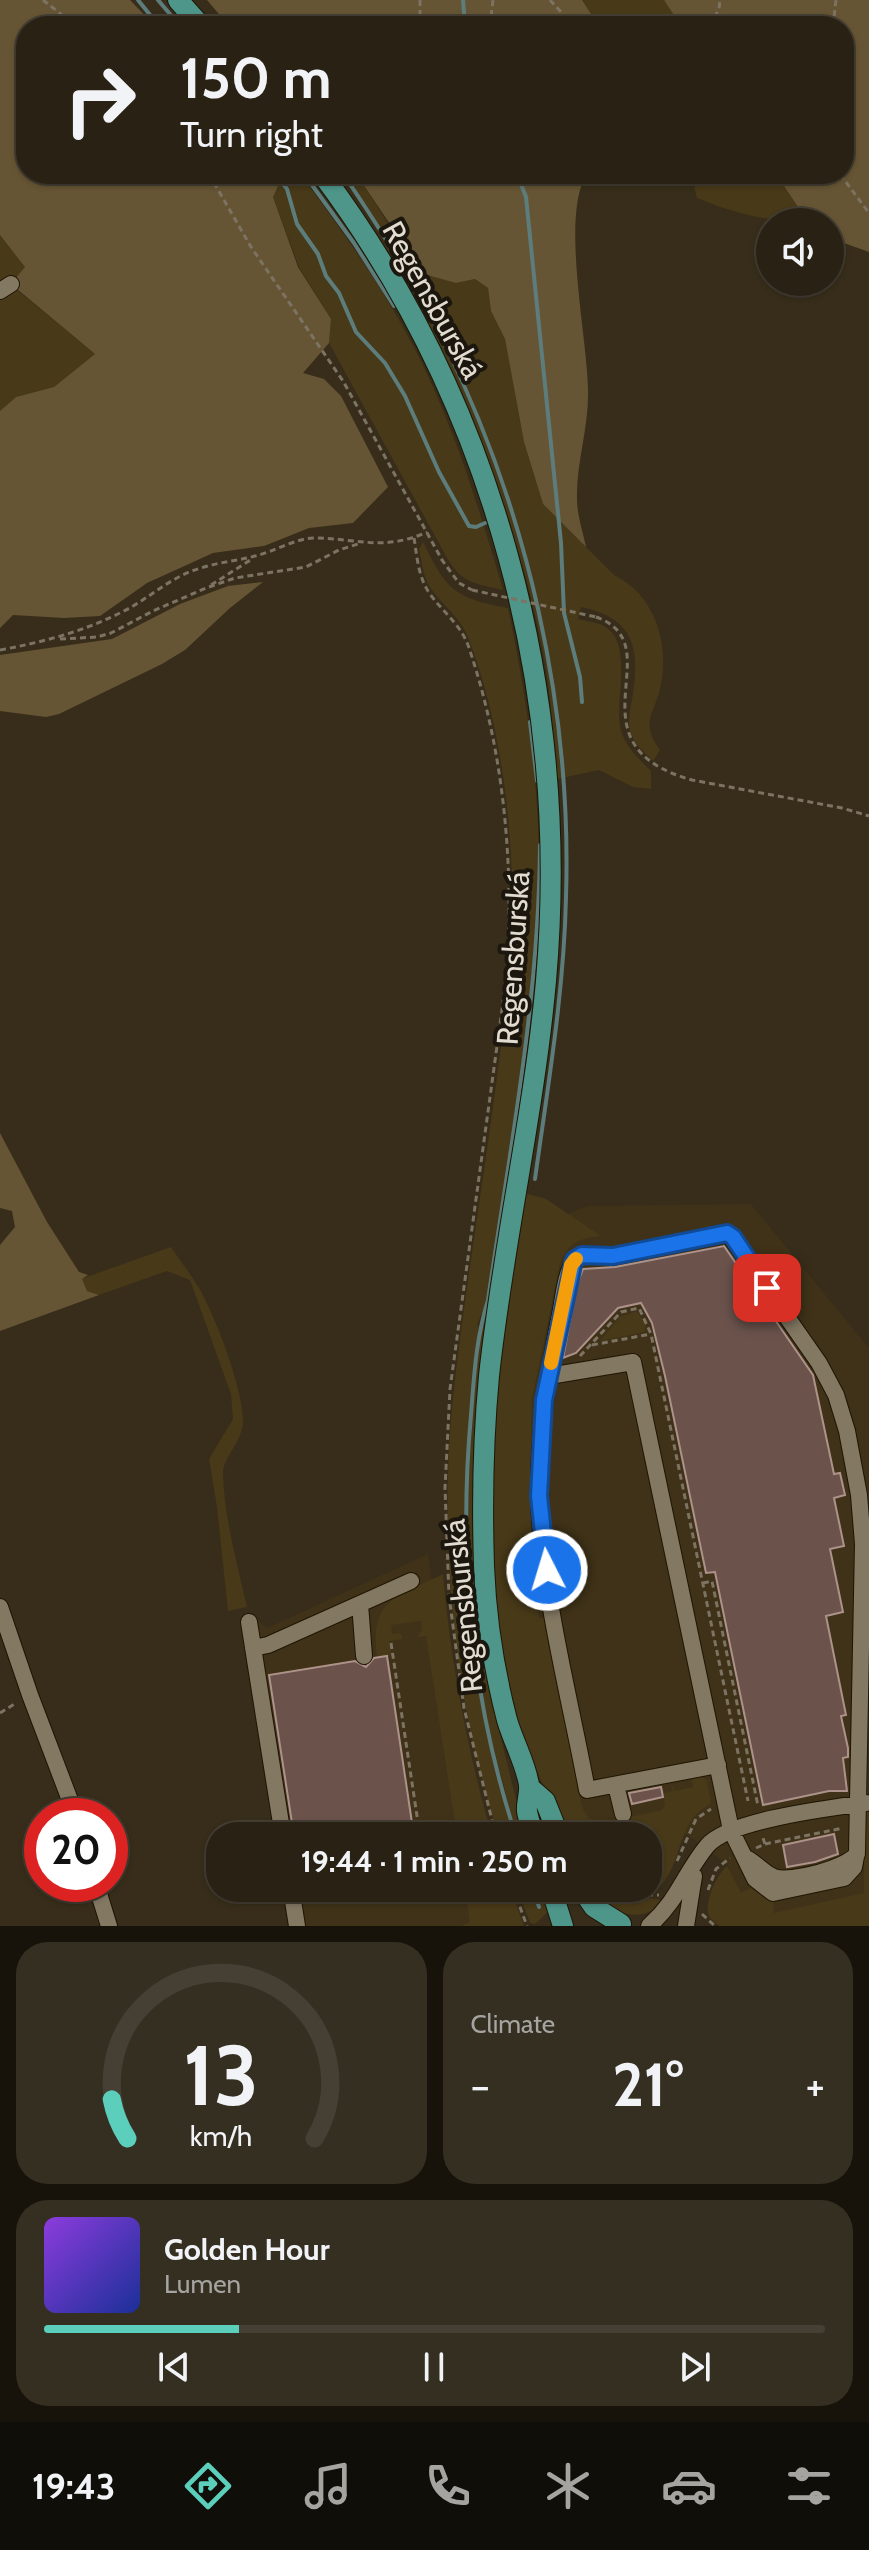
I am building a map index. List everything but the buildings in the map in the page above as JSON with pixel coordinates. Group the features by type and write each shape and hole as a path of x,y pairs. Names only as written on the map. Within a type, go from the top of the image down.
{"main road":[{"path":"178,0 192,16"},
{"name":"Regensburská","path":"329,184 415,318 460,413 488,488 510,562 526,626 542,722 550,845 546,977 489,1374 483,1470 484,1566 490,1628 508,1725 529,1787 527,1809 530,1822"},
{"name":"Regensburská","path":"529,1787 545,1801 553,1822"},
{"path":"556,1902 563,1921"},
{"path":"591,1902 623,1925"}],"street":[{"path":"549,1376 633,1362 718,1765 731,1830 743,1855 773,1877 788,1878 840,1867 852,1860 857,1851 858,1825 864,1804 863,1533 847,1431 836,1395 819,1363 733,1237 724,1234 613,1256 587,1254 577,1257 571,1265 544,1400 539,1496 548,1588 587,1790 718,1765"},
{"path":"253,1648 268,1645 411,1581"},
{"path":"360,1604 364,1656"},
{"path":"0,1607 69,1798"},
{"path":"249,1622 281,1822"},
{"path":"616,1785 623,1814"},
{"path":"649,1926 675,1899 710,1843 731,1830 864,1804"},
{"path":"686,1926 697,1862"},
{"path":"102,1902 109,1926"},
{"path":"293,1902 297,1926"}],"path":[{"path":"43,0 63,16"},
{"path":"550,0 565,16"},
{"path":"215,184 258,258 338,373 453,578 472,590 596,617 612,625 626,646 628,661 625,727 631,741 649,763 670,774 869,816"},
{"path":"847,184 869,213"},
{"path":"56,639 124,611 157,589 199,568 255,557 310,538 375,545 414,538 427,532"},
{"path":"414,538 429,593 461,629 468,645 498,772 509,866 507,973 450,1389 445,1488 449,1596 464,1708 492,1822"},
{"path":"0,650 111,633 206,588 235,578 306,567 360,543"},
{"path":"206,588 255,557"},
{"path":"590,1345 651,1334"},
{"path":"748,1801 703,1583 712,1581 765,1844"},
{"path":"391,1643 418,1822"},
{"path":"0,1713 30,1695"},
{"path":"706,1899 716,1869 724,1861 765,1844 858,1825"},
{"path":"518,1902 527,1926"},
{"path":"701,1913 715,1926"}],"shaded area":[{"path":"0,0 130,0 145,16 16,16 16,184 277,184 273,197 298,267 331,319 329,343 303,373 324,379 341,396 388,487 353,523 309,528 264,546 213,553 147,583 100,616 64,618 13,615 0,628 0,411 16,397 54,387 95,354 11,284 25,267 0,235"},
{"path":"207,0 582,0 592,16 221,16"},
{"path":"582,0 664,0 674,16 592,16"},
{"path":"664,0 869,0 869,252 844,243 844,208 799,208 783,184 854,184 854,16 674,16"},
{"path":"270,184 307,184 394,311 420,359 456,444 503,590 476,584 463,577 446,556 329,343 331,319 299,267"},
{"path":"347,184 362,184 395,234 456,283 475,279 488,288 491,311 505,339 524,442 543,504 614,575 629,584 650,610 657,625 663,659 659,693 650,722 651,734 660,750 653,761 636,743 630,731 635,662 629,637 612,618 598,612 581,607 578,619 602,625 612,633 618,645 621,658 621,731 630,748 651,771 651,789 633,787 599,770 557,779 548,684 537,624 513,535 482,448 421,304"},
{"path":"363,184 583,184 579,193 575,247 588,391 577,499 586,547 543,504 524,442 505,339 491,311 488,288 475,279 456,283 424,274"},
{"path":"694,184 783,184 799,208 756,208 756,217 697,198"},
{"path":"0,235 26,267 11,285 95,354 54,387 16,397 0,411"},
{"path":"423,542 439,572 455,590 464,596 508,608 526,705 537,802 539,867 534,976 521,1084 487,1300 477,1325 465,1515 478,1344 498,1247 481,1630 491,1698 522,1822 513,1822 482,1704 511,1822 495,1822 474,1748 458,1656 448,1518 449,1447 456,1372 513,943 509,827 499,750 481,674 464,629 428,584 419,549","holes":["465,1523 469,1602 482,1704 470,1622 466,1573"]},
{"path":"263,582 185,650 162,664 59,714 46,717 0,711 0,655 112,639 180,604 228,586"},
{"path":"0,1133 47,1222 79,1272 88,1275 82,1279 87,1291 99,1295 0,1331 0,1245 15,1227 12,1211 0,1208"},
{"path":"525,1193 546,1199 601,1236 576,1243 560,1263 532,1399 530,1512 539,1618 545,1618 582,1807 588,1818 600,1822 559,1822 525,1741 507,1683 497,1622 491,1499 499,1376"},
{"path":"751,1204 869,1348 868,1895 754,1921 729,1874 728,1865 686,1834 676,1829 662,1832 662,1822 579,1822 545,1686 528,1515 531,1390 562,1222 570,1213 588,1206"},
{"path":"171,1247 206,1300 234,1373 242,1408 242,1429 223,1473 228,1523 247,1607 228,1611 209,1459 233,1419 231,1394 190,1280 167,1271 99,1295 87,1291 81,1279"},
{"path":"637,1311 646,1325 644,1332 600,1341 620,1317"},
{"path":"428,1554 463,1822 273,1822 242,1622 257,1619 267,1628"},
{"path":"443,1574 461,1706 488,1822 455,1822 426,1636 417,1637 422,1629 421,1621 391,1625 392,1634 400,1633 403,1639 389,1641 392,1656 377,1658 377,1623 382,1611 400,1595"},
{"path":"697,1775 707,1780 711,1804 699,1811 691,1821 662,1884 662,1822 608,1822 662,1810 665,1805 660,1782 665,1793 673,1791 670,1781 675,1791 693,1787 691,1776"},
{"path":"869,1810 869,1926 719,1926 709,1917 712,1890 727,1866 741,1893 751,1888 764,1897 773,1898 774,1913 864,1893 864,1814"},
{"path":"667,1901 640,1914 615,1910 600,1902"},
{"path":"285,1902 475,1902 478,1926 289,1926"},
{"path":"467,1902 515,1902 524,1926 461,1926 470,1922"},
{"path":"522,1902 537,1902 539,1908 538,1902 546,1902 549,1911 535,1924 530,1923"}],"waterway":[{"path":"138,0 151,16"},
{"path":"158,0 172,16"},
{"path":"463,0 464,16"},
{"path":"283,184 297,224 318,254 326,276 339,293 356,332 385,363 405,396 439,472 469,526 485,523"},
{"path":"311,184 394,306"},
{"path":"350,184 421,298 473,406 499,473 539,612 561,754 566,826 566,897 559,1003 535,1179"},
{"path":"521,184 526,197 561,543 564,613 580,677 582,702"},
{"path":"530,722 537,781"},
{"path":"512,1822 488,1733 472,1628 466,1522 467,1469 476,1357 488,1300 529,1017 540,845"},
{"path":"537,1902 539,1907"}],"slow traffic":[{"path":"551,1363 571,1265 576,1259"}],"route":[{"path":"547,1570 539,1496 544,1400 574,1260 587,1254 613,1256 727,1233 733,1237 767,1288"}]}
